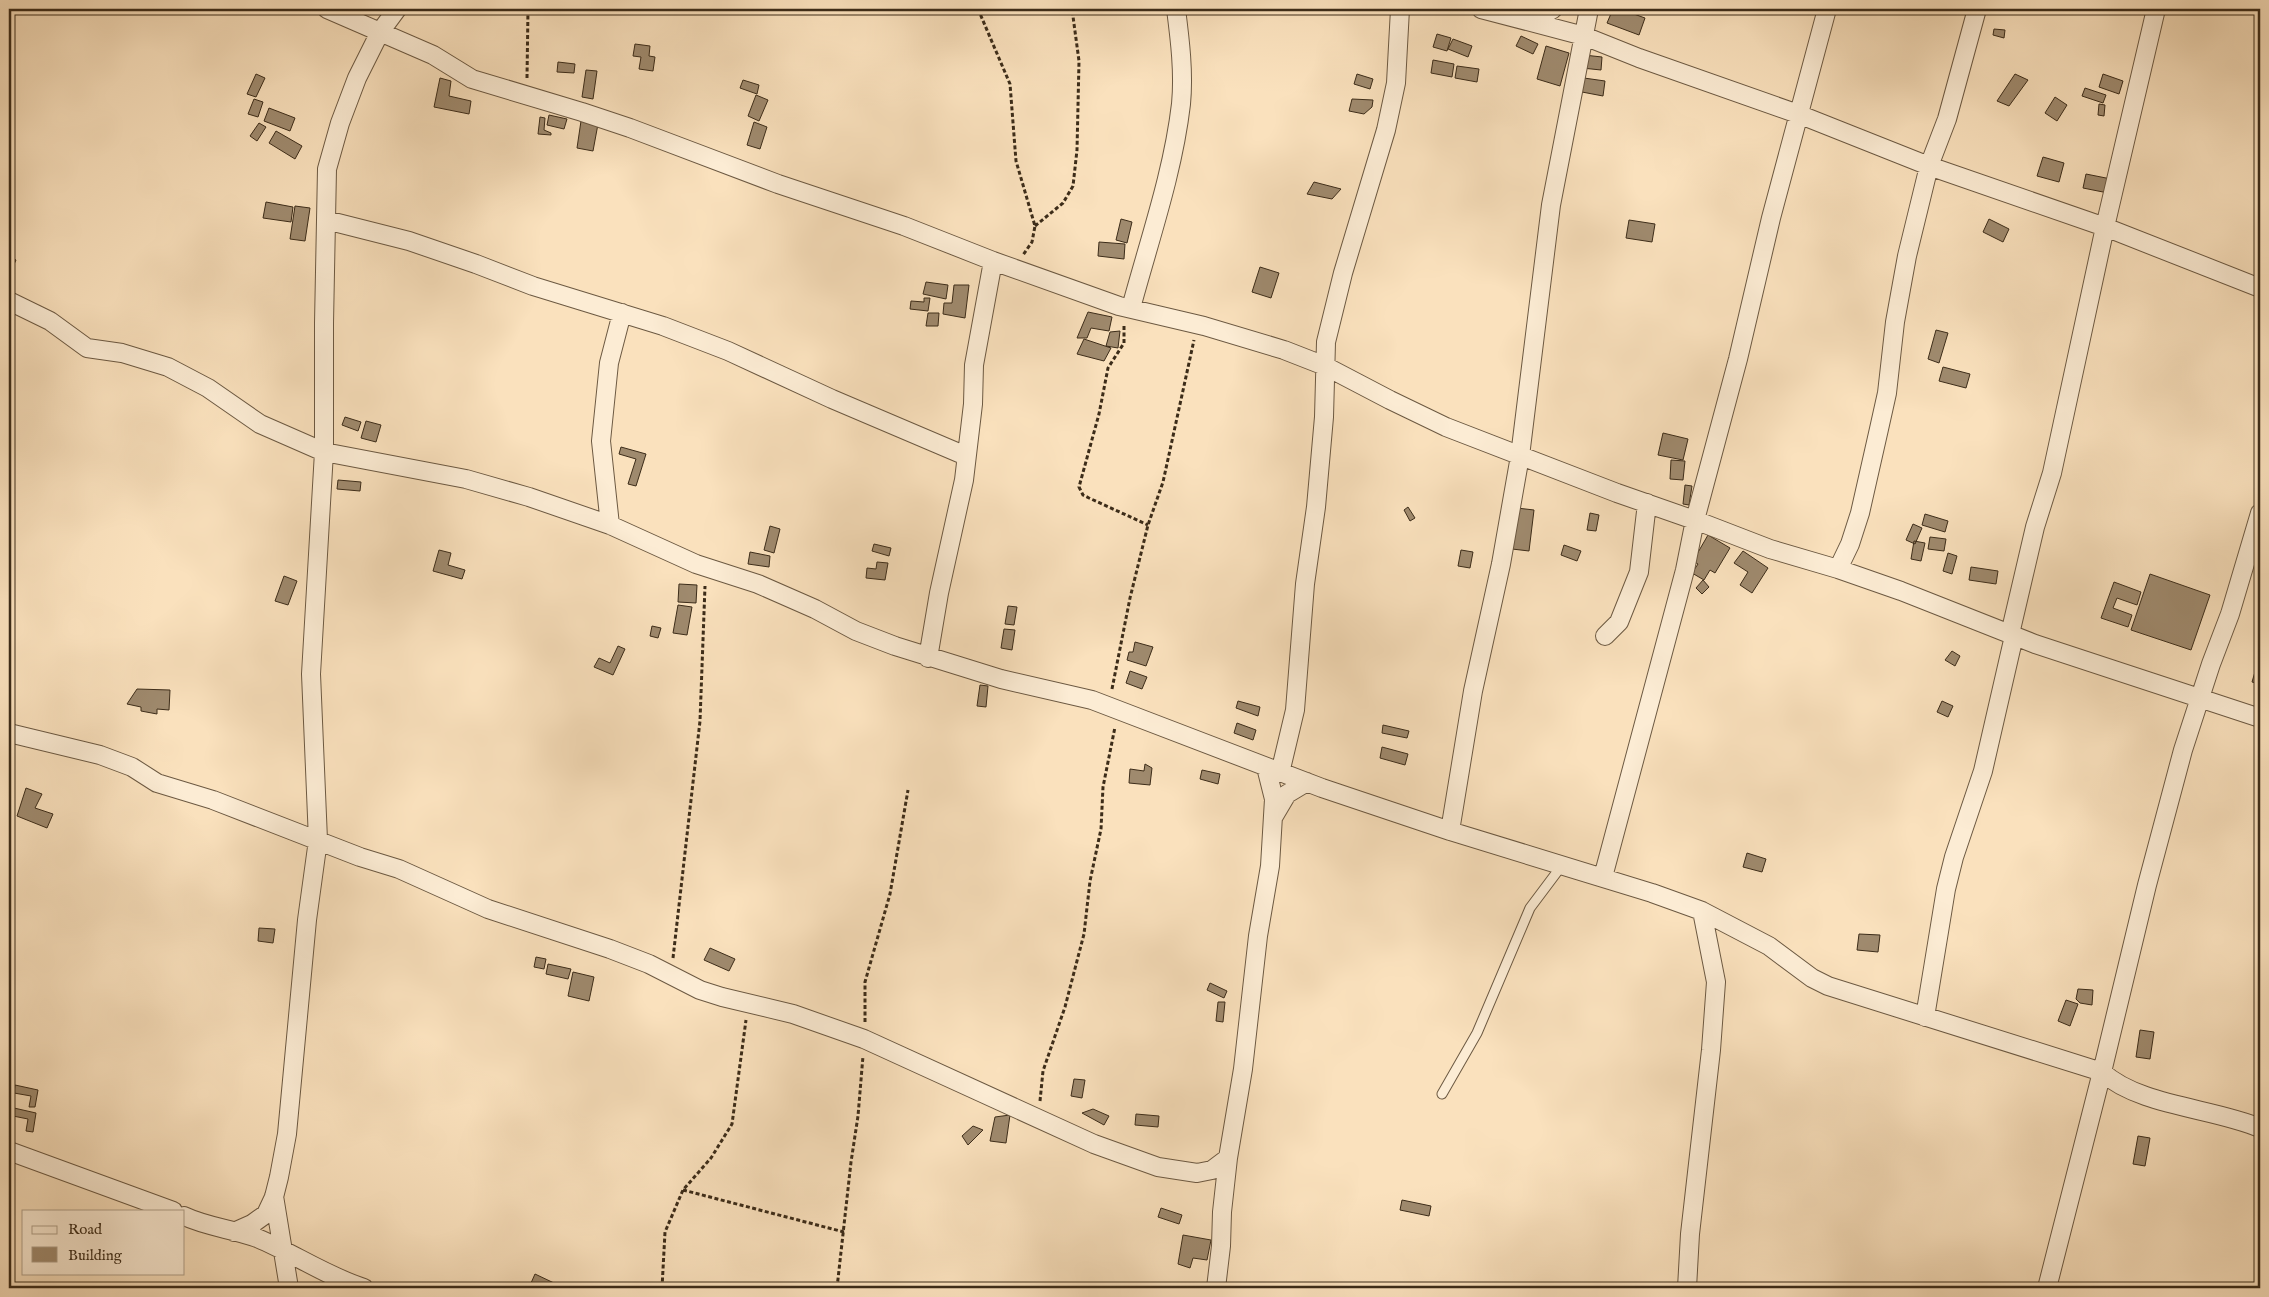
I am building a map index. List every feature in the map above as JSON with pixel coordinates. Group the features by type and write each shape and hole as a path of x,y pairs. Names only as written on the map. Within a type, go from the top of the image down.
{"street":[{"path":"327,9 433,55 472,78 630,128 778,184 904,226 993,261 1125,307 1198,325 1284,350 1325,366 1446,427 1520,456 1770,549 1838,569 2012,635 2260,718"},
{"path":"234,1232 252,1224 266,1214 274,1196 286,1134 307,920 318,840 311,674 324,452 327,169 340,123 357,78 380,32 397,9"},
{"path":"1125,307 1172,156 1181,102 1180,42 1176,9"},
{"path":"1216,1288 1228,1158 1243,1068 1258,936 1270,866 1274,816 1273,770 1295,710 1305,584 1316,507 1324,417 1326,342 1331,316 1388,121 1396,83 1400,9"},
{"path":"1481,9 1533,21 1584,36 1639,58 1798,114 1928,166 2105,227 2260,288"},
{"path":"1533,21 1553,9"},
{"path":"1450,831 1473,691 1494,599 1520,456 1551,205 1589,9"},
{"path":"1603,877 1683,578 1695,520 1736,368 1798,114 1827,9"},
{"path":"1838,569 1850,544 1860,513 1879,429 1887,393 1888,363 1898,303 1928,166 1947,119 1977,9"},
{"path":"1925,1017 1952,865 1983,771 1994,730 2035,527 2052,473 2105,227 2156,9"},
{"path":"326,220 409,241 533,286 622,313 728,351 832,399 966,456"},
{"path":"928,658 939,594 964,480 973,404 974,365 993,261"},
{"path":"9,301 50,321 87,348 122,353 168,367 208,388 260,424 324,452 466,479 529,497 610,525 706,568 758,584 815,609 856,631 928,658 1001,679 1092,700 1307,782 1450,831 1563,864 1702,911 1769,946 1812,978 1828,986 2102,1072 2124,1088 2167,1102 2211,1112 2260,1128"},
{"path":"610,525 604,483 602,432 609,363 622,313"},
{"path":"1605,636 1619,622 1639,572 1647,503"},
{"path":"2047,1288 2162,826 2183,750 2211,664 2230,614 2260,513"},
{"path":"9,733 100,755 132,767 157,783 213,800 360,858 399,869 488,909 610,949 700,990 748,1004 794,1014 864,1039 1094,1144 1158,1167 1197,1173 1212,1170 1228,1158"},
{"path":"1274,816 1287,794 1307,782"},
{"path":"1687,1288 1690,1234 1711,1050 1716,982 1702,911"},
{"path":"9,1151 170,1210"},
{"path":"274,1196 289,1288"},
{"path":"185,1216 254,1237 316,1268 364,1288"}],"lane":[{"path":"1442,1094 1477,1033 1530,908 1563,864"}],"path":[{"path":"527,96 528,9"},
{"path":"978,9 1010,84 1016,161 1035,226 1032,242 1014,268"},
{"path":"1035,226 1063,203 1073,186 1077,150 1080,61 1072,9"},
{"path":"1125,307 1124,342 1108,368 1099,414 1079,487 1083,495 1148,525"},
{"path":"1039,1119 1043,1071 1065,1007 1084,934 1090,881 1101,829 1103,787 1114,708 1117,659 1148,525 1163,482 1198,325"},
{"path":"670,976 700,721 706,568"},
{"path":"837,1288 858,1116 864,1039 865,982 890,894 908,790"},
{"path":"662,1288 665,1232 683,1190 711,1158 732,1124 748,1004"},
{"path":"683,1190 844,1232"}],"building":[{"path":"1613,9 1620,9 1645,18 1639,35 1607,23"},
{"path":"1994,29 2005,30 2004,38 1993,35"},
{"path":"1437,34 1451,38 1447,51 1433,47"},
{"path":"1521,36 1538,44 1533,54 1516,46"},
{"path":"1453,39 1472,46 1468,57 1448,49"},
{"path":"635,44 650,46 649,56 655,57 653,71 639,69 641,57 633,56"},
{"path":"1546,46 1569,53 1560,86 1537,79"},
{"path":"1584,55 1602,57 1601,70 1582,68"},
{"path":"1433,60 1454,64 1452,77 1431,73"},
{"path":"558,62 575,64 574,73 557,72"},
{"path":"1457,66 1479,69 1477,82 1455,78"},
{"path":"586,70 597,71 593,99 582,97"},
{"path":"256,74 265,78 256,97 247,94"},
{"path":"1357,74 1373,79 1370,89 1354,84"},
{"path":"2015,74 2028,80 2009,106 1997,101"},
{"path":"2103,74 2123,81 2119,94 2099,87"},
{"path":"440,78 451,81 449,96 471,101 469,114 434,107"},
{"path":"1584,78 1605,81 1603,96 1582,92"},
{"path":"743,80 759,85 757,94 740,88"},
{"path":"2085,88 2106,95 2103,103 2082,96"},
{"path":"756,95 768,100 759,121 748,116"},
{"path":"2055,97 2067,105 2057,121 2045,113"},
{"path":"254,99 263,102 258,117 248,114"},
{"path":"1352,99 1373,100 1372,107 1364,114 1349,111"},
{"path":"2099,104 2105,105 2104,116 2098,115"},
{"path":"269,108 295,118 290,131 264,121"},
{"path":"549,115 567,119 564,129 547,125"},
{"path":"540,117 545,118 544,130 551,133 551,135 538,134"},
{"path":"581,121 598,124 593,151 577,148"},
{"path":"754,122 767,127 760,149 747,145"},
{"path":"259,123 266,127 257,141 250,136"},
{"path":"276,131 302,146 295,159 269,143"},
{"path":"2043,157 2064,163 2059,182 2037,176"},
{"path":"2086,174 2111,179 2108,193 2083,188"},
{"path":"1314,182 1341,189 1332,199 1307,194"},
{"path":"266,202 293,207 291,222 263,218"},
{"path":"295,206 310,208 305,241 290,239"},
{"path":"1121,219 1132,222 1127,243 1116,240"},
{"path":"1989,219 2009,229 2003,242 1983,232"},
{"path":"1629,220 1655,224 1652,242 1626,238"},
{"path":"1099,242 1125,244 1124,259 1098,256"},
{"path":"9,256 16,260 9,275"},
{"path":"1260,267 1279,273 1271,298 1252,292"},
{"path":"926,282 948,285 946,299 923,294"},
{"path":"954,285 969,285 965,318 943,314 944,303 952,303"},
{"path":"924,298 930,298 928,311 910,309 911,301 924,302"},
{"path":"1088,312 1112,317 1109,331 1091,328 1087,338 1077,338"},
{"path":"928,313 939,313 938,326 926,326"},
{"path":"1936,330 1948,333 1939,363 1928,359"},
{"path":"1120,331 1118,348 1106,346 1110,332"},
{"path":"1084,339 1111,348 1104,361 1077,354"},
{"path":"1943,367 1970,374 1966,388 1939,381"},
{"path":"345,417 361,422 358,431 342,425"},
{"path":"366,421 381,425 376,442 361,438"},
{"path":"1663,433 1688,439 1683,460 1658,455"},
{"path":"621,447 646,454 636,486 628,484 636,459 619,454"},
{"path":"1671,460 1685,461 1683,480 1670,479"},
{"path":"338,480 361,482 360,491 337,489"},
{"path":"1685,485 1692,486 1689,505 1683,504"},
{"path":"1408,507 1415,518 1410,521 1404,510"},
{"path":"1517,508 1534,510 1529,551 1512,549"},
{"path":"1590,513 1599,515 1596,531 1587,530"},
{"path":"1925,514 1948,521 1945,532 1922,525"},
{"path":"1913,524 1922,528 1915,544 1906,540"},
{"path":"770,526 780,529 774,553 764,550"},
{"path":"1708,535 1730,548 1715,573 1710,570 1704,580 1692,573 1698,564 1693,561"},
{"path":"1930,537 1946,539 1944,551 1928,549"},
{"path":"1914,541 1925,543 1921,561 1911,559"},
{"path":"874,544 891,548 889,556 872,551"},
{"path":"1564,545 1581,551 1577,561 1561,555"},
{"path":"439,550 451,553 448,565 465,570 462,579 433,571"},
{"path":"1461,550 1473,552 1470,568 1458,566"},
{"path":"1743,551 1768,568 1752,593 1740,585 1748,572 1734,563"},
{"path":"750,552 770,556 769,567 748,564"},
{"path":"1948,553 1957,556 1952,574 1943,571"},
{"path":"877,562 888,563 885,580 866,578 867,568 876,569"},
{"path":"1971,567 1998,571 1996,584 1969,580"},
{"path":"2150,574 2210,595 2191,650 2131,630"},
{"path":"284,576 297,581 288,605 275,601"},
{"path":"1703,580 1709,587 1702,594 1696,588"},
{"path":"2114,582 2141,592 2137,605 2117,598 2113,608 2132,615 2128,627 2101,618"},
{"path":"679,584 697,585 696,603 678,602"},
{"path":"678,605 692,607 687,635 673,633"},
{"path":"1008,606 1017,607 1014,625 1005,624"},
{"path":"652,626 661,628 658,638 650,636"},
{"path":"1004,629 1015,630 1012,650 1001,648"},
{"path":"1135,642 1153,647 1146,666 1127,660 1129,652 1133,652"},
{"path":"618,646 625,649 613,675 594,667 599,658 610,663"},
{"path":"1952,651 1960,656 1955,666 1945,660"},
{"path":"2260,655 2260,684 2252,682"},
{"path":"1130,671 1147,677 1142,689 1126,683"},
{"path":"980,685 988,686 986,707 977,706"},
{"path":"137,689 170,690 169,710 157,709 157,714 141,711 141,707 127,704"},
{"path":"1238,701 1260,707 1258,716 1236,708"},
{"path":"1942,701 1953,706 1948,717 1937,712"},
{"path":"1237,723 1256,730 1253,740 1234,733"},
{"path":"1383,725 1409,731 1407,738 1382,733"},
{"path":"1382,747 1408,754 1405,765 1380,758"},
{"path":"1145,764 1152,768 1150,785 1129,783 1130,769 1144,771"},
{"path":"1202,770 1220,774 1218,784 1200,779"},
{"path":"26,788 42,794 35,808 53,814 47,828 17,816"},
{"path":"1747,853 1766,859 1762,872 1743,867"},
{"path":"259,928 275,929 273,943 258,941"},
{"path":"1859,934 1880,935 1878,952 1857,950"},
{"path":"710,948 735,959 729,971 704,960"},
{"path":"536,957 546,959 544,969 534,967"},
{"path":"548,964 571,969 568,979 546,974"},
{"path":"573,972 594,977 589,1001 568,996"},
{"path":"1210,983 1227,991 1224,998 1207,990"},
{"path":"2078,989 2093,990 2092,1005 2080,1003 2076,999"},
{"path":"2066,1000 2078,1004 2070,1026 2058,1021"},
{"path":"1218,1002 1225,1002 1223,1022 1216,1021"},
{"path":"2140,1030 2154,1032 2150,1059 2136,1057"},
{"path":"1074,1079 1085,1080 1082,1098 1071,1096"},
{"path":"15,1085 38,1090 35,1107 29,1107 31,1096 14,1093"},
{"path":"14,1108 36,1113 33,1132 26,1131 28,1119 13,1116"},
{"path":"1093,1109 1109,1116 1104,1125 1082,1113"},
{"path":"1136,1114 1159,1116 1158,1127 1135,1125"},
{"path":"1010,1115 1006,1143 990,1141 995,1117"},
{"path":"973,1126 983,1130 968,1145 962,1136"},
{"path":"2138,1136 2150,1138 2145,1166 2133,1164"},
{"path":"1402,1200 1431,1206 1429,1216 1400,1210"},
{"path":"1161,1208 1182,1215 1179,1224 1158,1217"},
{"path":"1183,1235 1211,1240 1207,1260 1193,1258 1190,1268 1178,1264"},
{"path":"535,1274 554,1283 552,1288 542,1288 531,1283"}]}
